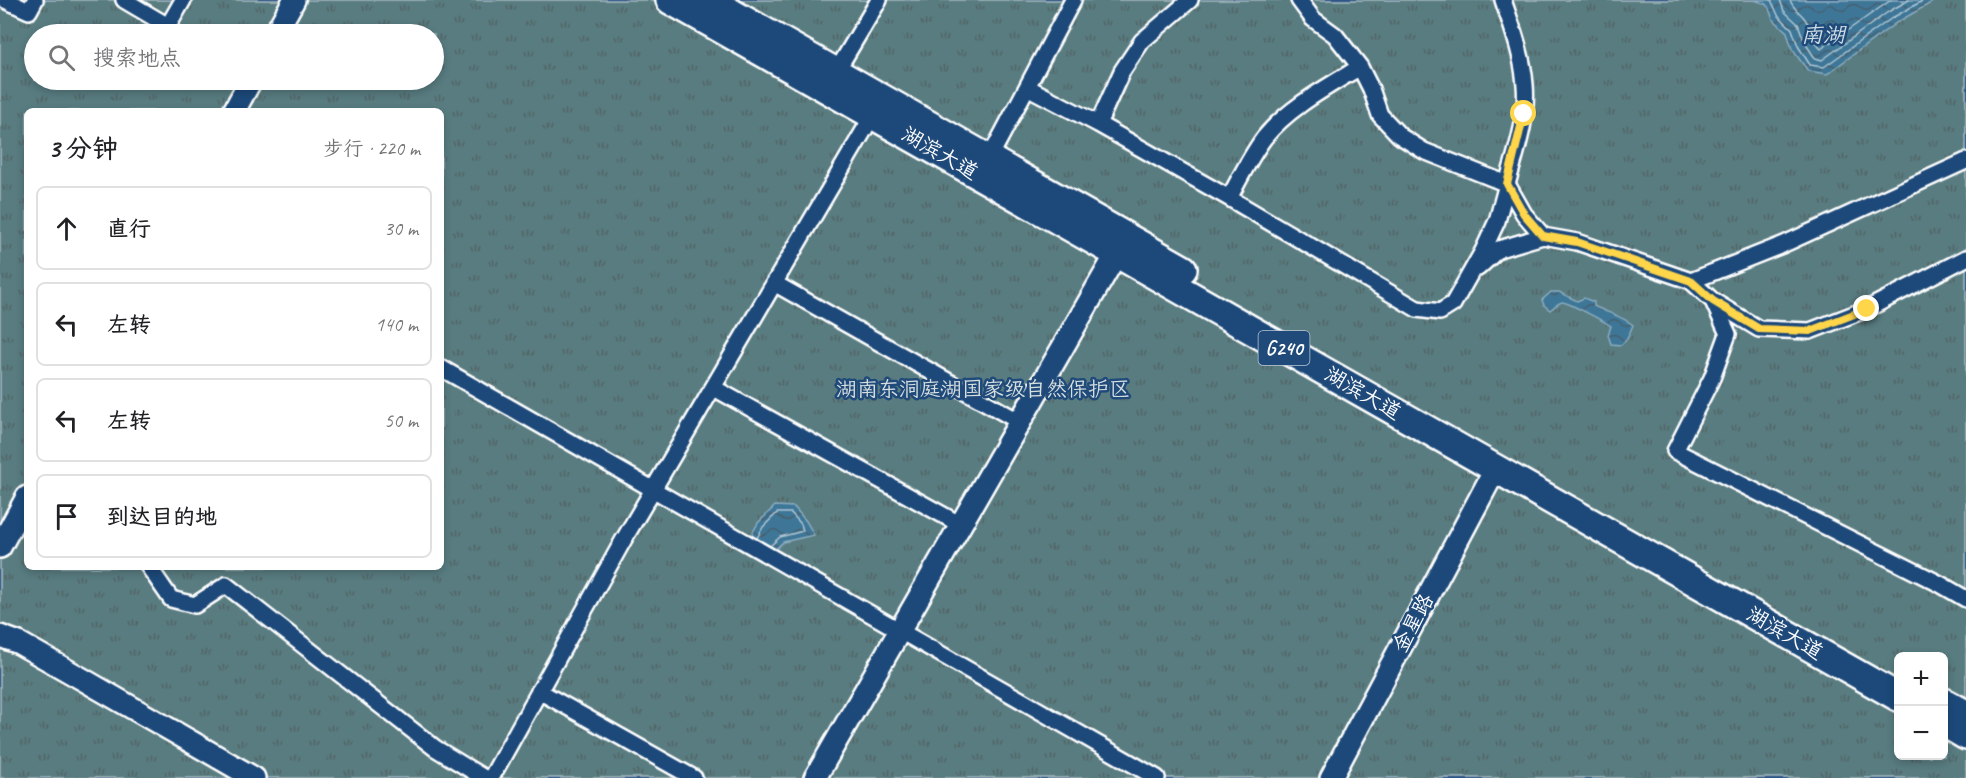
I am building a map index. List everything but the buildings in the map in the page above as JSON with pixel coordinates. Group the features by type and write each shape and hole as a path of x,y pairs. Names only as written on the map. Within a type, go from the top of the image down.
{"highway":[{"name":"湖滨大道","path":"670,0 1894,694"},
{"name":"湖滨大道","path":"709,0 1894,673"},
{"path":"1948,704 1966,714"},
{"path":"1948,725 1966,736"}],"street":[{"path":"5,0 29,11 35,0"},
{"path":"124,0 165,24"},
{"path":"169,24 183,0"},
{"path":"281,24 294,0"},
{"path":"836,72 879,0"},
{"path":"989,159 1073,0"},
{"path":"1098,124 1122,71 1142,41 1190,0"},
{"path":"1299,0 1313,19 1335,35 1360,67 1371,89 1380,116 1400,136 1424,151 1507,184 1524,214 1543,236"},
{"path":"1028,87 1229,198 1417,309 1440,312 1453,304 1497,221 1522,123 1526,85 1519,48 1503,0"},
{"path":"1229,198 1264,138 1288,115 1318,92 1360,67"},
{"path":"236,108 246,90"},
{"path":"491,778 653,490 873,115"},
{"path":"1691,281 1782,245 1966,161"},
{"path":"1469,275 1499,249 1543,236 1577,242 1691,281 1713,301 1759,329 1810,331 1867,309 1966,258"},
{"path":"815,778 1117,253"},
{"path":"774,283 1020,422"},
{"path":"1713,301 1728,334 1712,378 1675,451 1966,599"},
{"path":"444,370 1158,778"},
{"path":"714,388 961,525"},
{"name":"金星路","path":"1331,778 1496,468"},
{"path":"0,547 24,503"},
{"path":"151,570 171,599 195,605 226,585 435,748 484,778"},
{"path":"0,636 75,675 254,778"},
{"path":"539,691 694,778"}],"green space":[{"name":"湖南东洞庭湖国家级自然保护区","path":"0,0 1966,0 1966,778 0,778"}],"water":[{"name":"南湖","path":"1754,0 1936,0 1896,23 1827,74 1808,71 1792,49 1787,32 1773,19 1767,4"},
{"path":"1551,292 1559,292 1577,301 1584,298 1594,302 1594,306 1629,322 1633,325 1627,339 1621,345 1611,344 1608,335 1611,326 1565,303 1562,302 1550,310 1542,300"},
{"path":"775,506 794,507 814,535 783,542 763,561 747,543 758,523"}],"route":[{"path":"1524,114 1507,184 1524,214 1543,236 1577,242 1691,281 1713,301 1759,329 1810,331 1867,309"}]}
